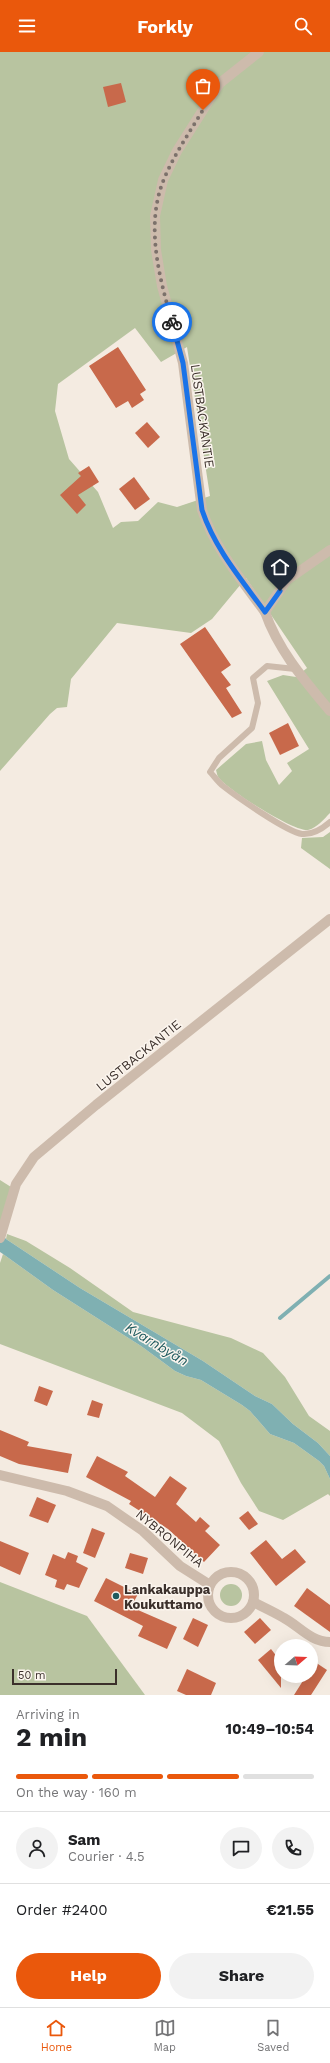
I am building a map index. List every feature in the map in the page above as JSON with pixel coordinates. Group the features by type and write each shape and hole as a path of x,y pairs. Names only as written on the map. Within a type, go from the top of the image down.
{"street":[{"name":"LUSTBACKANTIE","path":"260,52 220,83 174,157 163,180 155,216 156,250 162,286 183,363 202,510 210,532 222,552 265,612 268,621 295,669 330,711"},
{"path":"265,612 287,580 330,550"},
{"name":"LUSTBACKANTIE","path":"0,1238 16,1184 34,1157 96,1105 330,919"},
{"name":"NYBRONPIHA","path":"0,1475 67,1491 107,1506 143,1531 180,1566 210,1585 220,1575 236,1573 248,1581 254,1595 253,1602"},
{"path":"210,1585 208,1600 211,1607 222,1617 237,1618 244,1614 253,1602 284,1618 308,1635 323,1642 330,1642"}],"lane":[{"path":"295,669 267,666 252,678 258,703 252,728 219,758 210,772 228,789 276,822 301,834 312,833 324,828 330,822"}],"green space":[{"path":"0,52 330,52 330,813 314,827 308,830 301,829 276,818 247,800 225,784 217,775 216,770 246,744 262,741 266,760 279,785 292,771 287,763 309,749 267,681 283,675 296,677 307,668 246,578 212,619 191,633 117,623 71,679 67,707 57,708 50,714 0,771","holes":["135,328 161,362 187,347 210,496 177,507 158,502 138,521 121,522 113,528 98,492 69,459 55,411 58,384"]},
{"path":"330,832 330,869 301,848 302,838 323,837"},
{"path":"0,1180 11,1187 0,1227"},
{"path":"7,1234 26,1241 70,1268 133,1312 231,1338 263,1353 285,1377 309,1416 330,1431 330,1456 318,1443 293,1424 272,1404 255,1396 203,1361 80,1288 6,1239"},
{"path":"3,1254 53,1290 141,1346 175,1371 201,1380 242,1405 250,1411 270,1434 294,1443 319,1461 324,1466 330,1479 330,1496 328,1494 283,1520 259,1511 241,1483 219,1441 182,1413 0,1344 0,1263"},
{"path":"0,1582 87,1616 145,1695 0,1695"},
{"path":"231,1584 239,1587 242,1595 239,1603 231,1606 223,1603 220,1595 223,1587"}],"water":[{"name":"Kvarnbyån","path":"0,1232 6,1239 80,1288 203,1361 255,1396 272,1404 293,1424 318,1443 330,1456 330,1479 324,1466 319,1461 294,1443 270,1434 250,1411 242,1405 201,1380 175,1371 141,1346 53,1290 0,1252"}],"building":[{"path":"121,83 126,102 108,107 103,87"},
{"path":"118,347 146,390 140,394 144,400 132,408 128,401 116,408 89,366"},
{"path":"147,422 160,437 148,448 135,433"},
{"path":"89,466 99,482 78,495 86,505 77,514 60,495 81,476 78,473"},
{"path":"134,477 150,499 135,510 119,489"},
{"path":"205,627 231,665 221,672 231,685 226,688 242,713 232,718 180,644"},
{"path":"288,723 299,746 280,755 269,733"},
{"path":"39,1386 53,1391 47,1406 34,1401"},
{"path":"92,1400 103,1404 99,1418 87,1415"},
{"path":"0,1430 29,1442 27,1446 72,1454 68,1473 19,1464 0,1456"},
{"path":"97,1456 128,1472 125,1476 155,1497 170,1476 187,1488 176,1504 196,1522 200,1517 210,1526 205,1531 220,1545 204,1562 168,1529 129,1504 131,1501 86,1477"},
{"path":"37,1497 56,1505 48,1523 29,1516"},
{"path":"248,1511 258,1524 249,1530 239,1518"},
{"path":"92,1528 105,1533 95,1558 83,1553"},
{"path":"266,1540 282,1559 295,1549 306,1562 276,1586 250,1553"},
{"path":"0,1541 29,1553 20,1575 0,1566"},
{"path":"68,1552 78,1556 76,1562 88,1568 79,1588 67,1584 64,1590 55,1587 57,1580 45,1575 53,1554 65,1559"},
{"path":"130,1553 148,1558 143,1574 125,1568"},
{"path":"106,1578 138,1594 131,1607 177,1627 167,1649 138,1636 143,1626 94,1601"},
{"path":"307,1588 330,1605 330,1632 294,1606"},
{"path":"193,1618 208,1625 198,1647 183,1639"},
{"path":"260,1618 271,1630 255,1644 244,1632"},
{"path":"271,1649 274,1653 274,1679 258,1660"},
{"path":"318,1664 327,1670 311,1695 294,1695 302,1683 318,1683"},
{"path":"187,1669 216,1683 211,1695 186,1695 177,1691"},
{"path":"277,1683 281,1683 281,1688"}],"waterway":[{"path":"280,1318 330,1276"}],"way so far":[{"path":"172,322 162,286 156,250 155,216 163,180 177,151 203,110"}],"place":[{"name":"Lankakauppa Koukuttamo","path":"116,1596"}],"route":[{"path":"172,322 183,363 202,510 210,532 222,552 265,612 280,591"}]}
